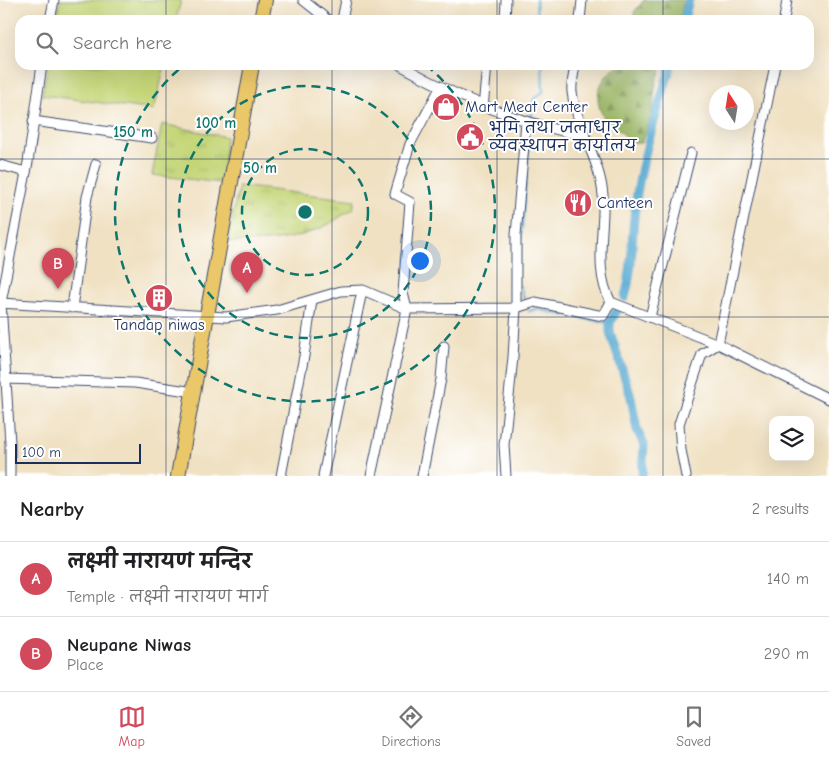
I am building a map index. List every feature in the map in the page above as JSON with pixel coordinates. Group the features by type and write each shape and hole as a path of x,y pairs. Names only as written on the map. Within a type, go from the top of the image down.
{"main road":[{"path":"262,15 265,0"},
{"path":"178,476 251,70"}],"street":[{"path":"51,15 54,0"},
{"path":"303,0 322,15"},
{"path":"343,15 346,0"},
{"path":"505,15 506,0"},
{"path":"580,15 582,0"},
{"path":"785,15 788,0"},
{"path":"10,476 10,443 0,303 26,172 41,70"},
{"path":"409,70 440,88 484,108 526,122 585,136"},
{"path":"484,108 487,70"},
{"path":"574,70 572,89 603,194 602,272 606,294 612,302 718,344 829,398"},
{"path":"686,476 679,424 702,354 718,344 774,70"},
{"path":"371,476 407,309 403,293 410,202 395,194 410,144 440,88"},
{"path":"34,121 152,138"},
{"path":"506,476 504,445 516,308 516,235 526,122"},
{"path":"650,317 691,153"},
{"path":"72,308 87,197 96,164"},
{"path":"0,165 26,172"},
{"path":"0,303 226,317 277,310 341,291 362,291 407,309 516,308 536,302 603,316 612,302"},
{"path":"323,476 362,291"},
{"path":"281,476 304,356 312,300"},
{"path":"422,476 441,379 444,346"},
{"path":"5,379 134,383 194,392"}],"green space":[{"path":"60,0 181,0 177,15 57,15"},
{"path":"644,0 684,0 681,15 634,15 634,12"},
{"path":"47,70 164,70 154,110 42,95"},
{"path":"661,70 656,81 651,119 641,143 632,142 609,124 599,108 598,100 601,84 611,71"},
{"path":"162,124 226,137 222,183 152,175"},
{"path":"239,186 355,200 353,209 327,225 299,236 252,242 227,242"}],"waterway":[{"path":"536,0 537,15"},
{"path":"685,15 689,0"},
{"path":"531,119 534,99 543,92 542,70"},
{"path":"625,297 631,267 636,199 649,140 670,70"},
{"path":"520,251 529,142"},
{"path":"520,286 524,299"},
{"path":"529,311 536,309 565,315"},
{"path":"616,312 610,323 610,332 631,397 637,430 644,444 642,476"},
{"path":"571,316 610,323"}],"place":[{"name":"Mart Meat Center","path":"446,107"},
{"name":"भूमि तथा जलाधार व्यवस्थापन कार्यालय","path":"470,137"},
{"name":"Canteen","path":"578,203"},
{"name":"Neupane Niwas","path":"58,289"},
{"name":"लक्ष्मी नारायण मन्दिर","path":"247,293"},
{"name":"Tandap niwas","path":"159,298"}]}
